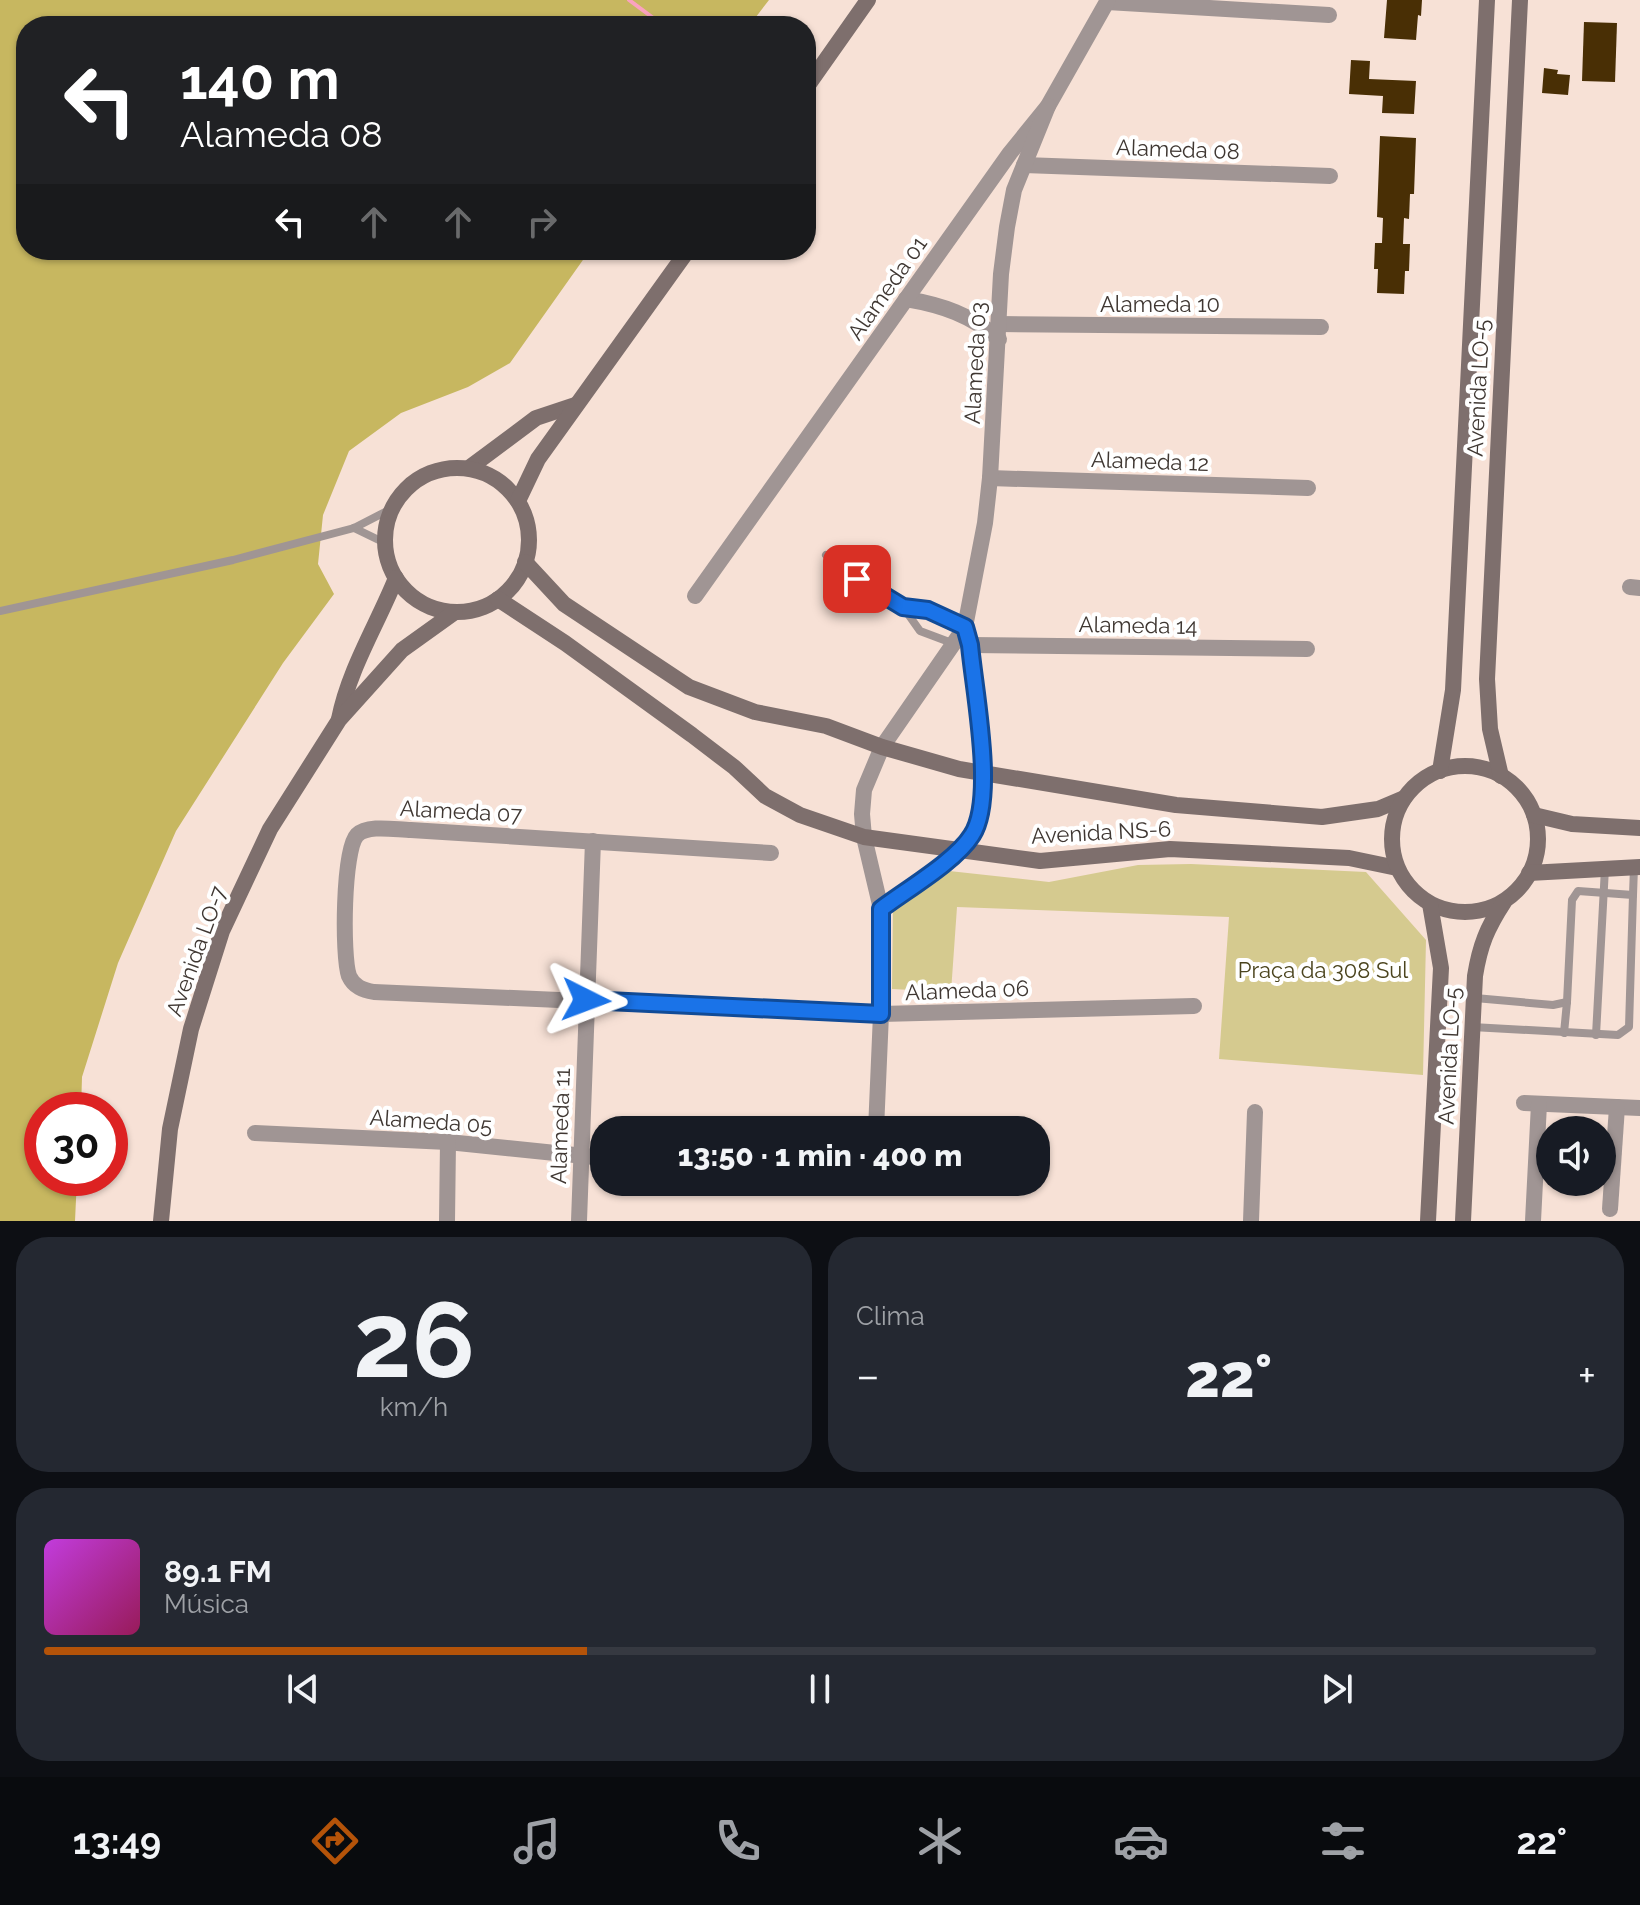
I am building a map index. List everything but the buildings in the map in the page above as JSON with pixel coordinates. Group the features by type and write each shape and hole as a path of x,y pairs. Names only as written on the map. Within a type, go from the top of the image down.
{"street":[{"path":"816,74 868,0"},
{"name":"Avenida LO-5","path":"1440,771 1453,690 1487,0"},
{"name":"Avenida LO-5","path":"1501,776 1490,729 1487,679 1520,0"},
{"path":"1108,1 1329,15"},
{"name":"Alameda 01","path":"695,596 1010,153 1048,106 1108,1"},
{"name":"Alameda 03","path":"965,627 985,523 990,478 1001,274 1007,227 1014,190 1048,106"},
{"name":"Alameda 08","path":"1024,165 1330,176"},
{"path":"518,501 538,459 681,260"},
{"path":"906,299 940,305 999,332"},
{"name":"Alameda 10","path":"999,332 1321,327"},
{"path":"469,468 536,418 575,405"},
{"path":"446,468 469,468 488,474 505,485 518,501 528,531 525,562 515,583 498,599 478,609 455,612 437,609 407,592 396,578 385,543 391,509 404,490 423,475 446,468"},
{"name":"Alameda 12","path":"990,478 1308,488"},
{"name":"Avenida NS-6","path":"525,562 564,604 689,687 755,712 826,726 882,747 959,769 1176,805 1322,817 1378,809 1404,798"},
{"name":"Avenida LO-7","path":"339,720 355,666 396,578"},
{"name":"Avenida NS-6","path":"498,599 565,643 692,735 765,796 800,815 864,837 1056,861 1170,849 1349,858 1397,868"},
{"name":"Avenida LO-7","path":"161,1221 170,1129 191,1029 222,931 270,829 339,720 402,650 455,612"},
{"path":"881,909 960,850 979,822 983,771 961,644 965,627"},
{"path":"877,1116 881,909 864,837 864,790 882,747 961,644"},
{"name":"Alameda 14","path":"961,644 1307,649"},
{"path":"1471,767 1501,776 1521,793 1534,815 1537,845 1529,873 1519,889 1505,901 1480,911 1455,912 1430,904 1411,888 1397,868 1392,844 1394,820 1404,798 1420,782 1440,771 1471,767"},
{"path":"1534,815 1572,824 1640,828"},
{"name":"Alameda 07","path":"406,993 363,990 350,977 345,948 347,869 349,852 358,833 380,829 411,830 771,853"},
{"name":"Alameda 11","path":"579,1221 593,841"},
{"path":"1529,873 1637,867"},
{"name":"Avenida LO-5","path":"1463,1221 1472,1027 1479,949 1486,929 1505,901"},
{"name":"Avenida LO-5","path":"1428,1221 1441,968 1430,904"},
{"name":"Alameda 06","path":"406,993 881,1014 1194,1006"},
{"path":"1533,1221 1531,1103 1640,1108"},
{"path":"1610,1209 1617,1107"},
{"path":"1251,1221 1255,1112"},
{"name":"Alameda 05","path":"255,1133 448,1142 590,1157"},
{"path":"447,1221 448,1142"}],"lane":[{"path":"0,611 233,560 354,528 391,509"},
{"path":"354,528 385,543"},
{"path":"826,555 903,607 920,631 961,644"},
{"path":"903,607 928,610 965,627"},
{"path":"1596,1035 1605,867"},
{"path":"1472,1027 1618,1035 1629,1027 1633,895 1637,867"},
{"path":"1564,1033 1572,900 1578,891 1633,895"},
{"path":"1474,998 1553,1005 1567,1002"}],"green space":[{"name":"Praça da 308 Sul","path":"1191,864 1366,872 1426,940 1423,1075 1219,1059 1229,917 957,907 951,992 892,989 893,903 940,870 1049,882 1138,865"}],"shaded area":[{"path":"0,0 769,0 757,16 16,16 16,260 583,260 510,363 468,387 401,413 349,451 323,515 318,564 334,594 283,663 176,831 118,963 82,1077 82,1092 24,1092 24,1196 76,1196 75,1221 0,1221"}],"waterway":[{"path":"629,0 651,16"}],"route":[{"path":"586,1000 881,1014 881,909 960,850 973,835 982,806 983,771 970,645 965,627 928,610 903,607 857,579"}]}
